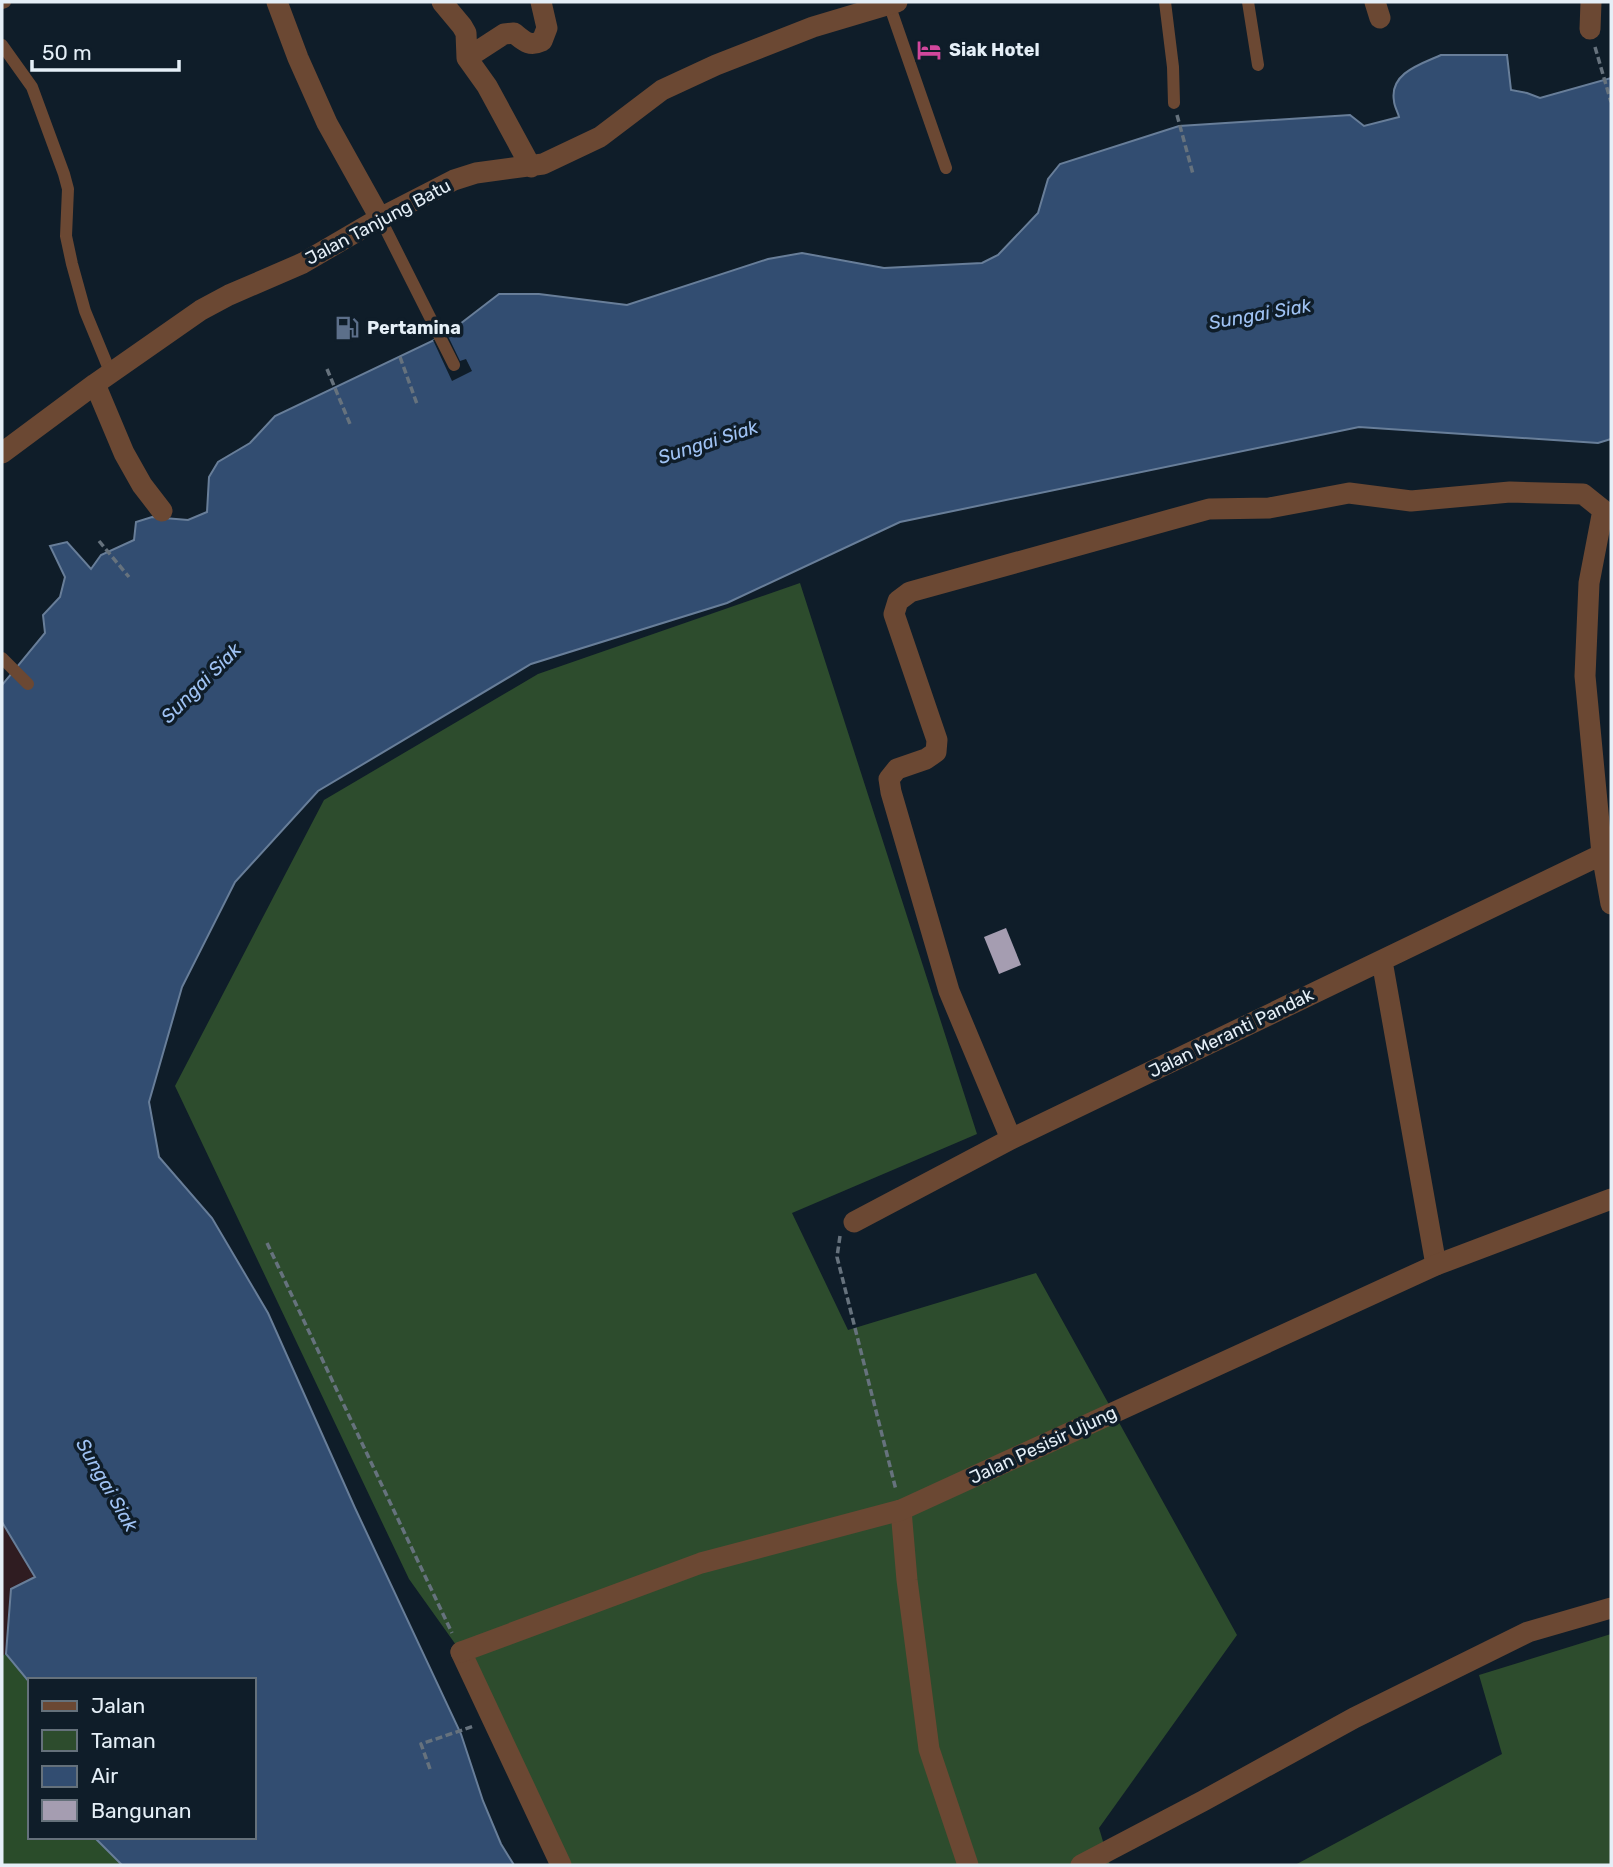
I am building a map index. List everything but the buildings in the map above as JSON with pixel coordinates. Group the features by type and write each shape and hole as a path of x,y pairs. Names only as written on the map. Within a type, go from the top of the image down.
{"street":[{"path":"277,2 327,123 380,218"},
{"path":"442,2 466,33 467,58 487,86 531,167"},
{"path":"467,58 504,34 514,33 524,43 542,41 547,28 541,2"},
{"path":"1590,29 1591,2"},
{"name":"Jalan Tanjung Batu","path":"2,453 201,310 303,262 454,180 476,173 543,164 600,137 662,90 716,65 813,27 893,3"},
{"path":"103,379 124,453 142,485 162,511"},
{"path":"1012,1139 949,991 891,792 889,779 897,769 926,759 936,752 937,740 894,614 898,601 909,592 1209,509 1269,508 1349,493 1411,501 1510,492 1583,495 1607,509 1589,583 1585,676 1611,905"},
{"name":"Jalan Meranti Pandak","path":"854,1222 1012,1139 1607,852"},
{"path":"1382,961 1436,1265"},
{"name":"Jalan Pesisir Ujung","path":"461,1652 701,1563 901,1510 1436,1265 1611,1199"},
{"path":"901,1510 907,1580 929,1749 968,1865"},
{"path":"1081,1865 1354,1718 1528,1632 1611,1608"},
{"path":"461,1652 561,1865"}],"lane":[{"path":"1165,2 1173,67 1174,103"},
{"path":"1248,2 1258,65"},
{"path":"893,3 946,169"},
{"path":"2,45 32,87 64,174 68,188 66,236 103,379"},
{"path":"380,218 454,365"},
{"path":"2,658 27,684"}],"path":[{"path":"1590,29 1611,102"},
{"path":"1174,103 1193,174"},
{"path":"400,357 417,404"},
{"path":"327,369 350,424"},
{"path":"99,541 129,577"},
{"path":"854,1222 840,1235 837,1257 901,1510"},
{"path":"267,1243 461,1652"},
{"path":"430,1769 421,1744 462,1731"}],"shaded area":[{"path":"2,1522 35,1577 11,1589 6,1654 2,1656"}],"green space":[{"path":"800,583 977,1134 792,1213 848,1330 1036,1273 1237,1635 1099,1828 1110,1865 562,1865 461,1652 409,1579 175,1086 324,800 538,674"},
{"path":"1611,1634 1611,1865 1295,1865 1502,1754 1479,1675"},
{"path":"6,1654 28,1681 28,1839 96,1839 122,1865 2,1865 2,1656"}],"water":[{"name":"Sungai Siak","path":"1441,55 1507,55 1511,90 1540,98 1611,78 1611,439 1598,443 1359,427 900,522 727,603 531,664 318,791 235,882 182,987 149,1102 159,1157 212,1218 268,1313 355,1508 461,1734 483,1801 501,1844 514,1865 122,1865 96,1839 256,1839 256,1678 28,1678 28,1681 6,1654 11,1589 35,1577 2,1522 2,685 45,633 43,615 60,597 65,577 50,546 67,542 91,569 101,555 134,540 136,522 152,517 188,520 207,512 209,477 218,462 250,443 275,416 447,334 499,294 539,294 627,305 768,259 802,253 884,268 982,263 998,255 1038,213 1048,179 1060,164 1179,126 1350,115 1364,126 1399,117 1394,101 1396,83 1416,66"}],"pier":[{"path":"447,334 460,361 466,359 472,371 452,381 433,340"}],"place":[{"name":"Siak Hotel","path":"929,50"},
{"name":"Pertamina","path":"347,328"}]}
